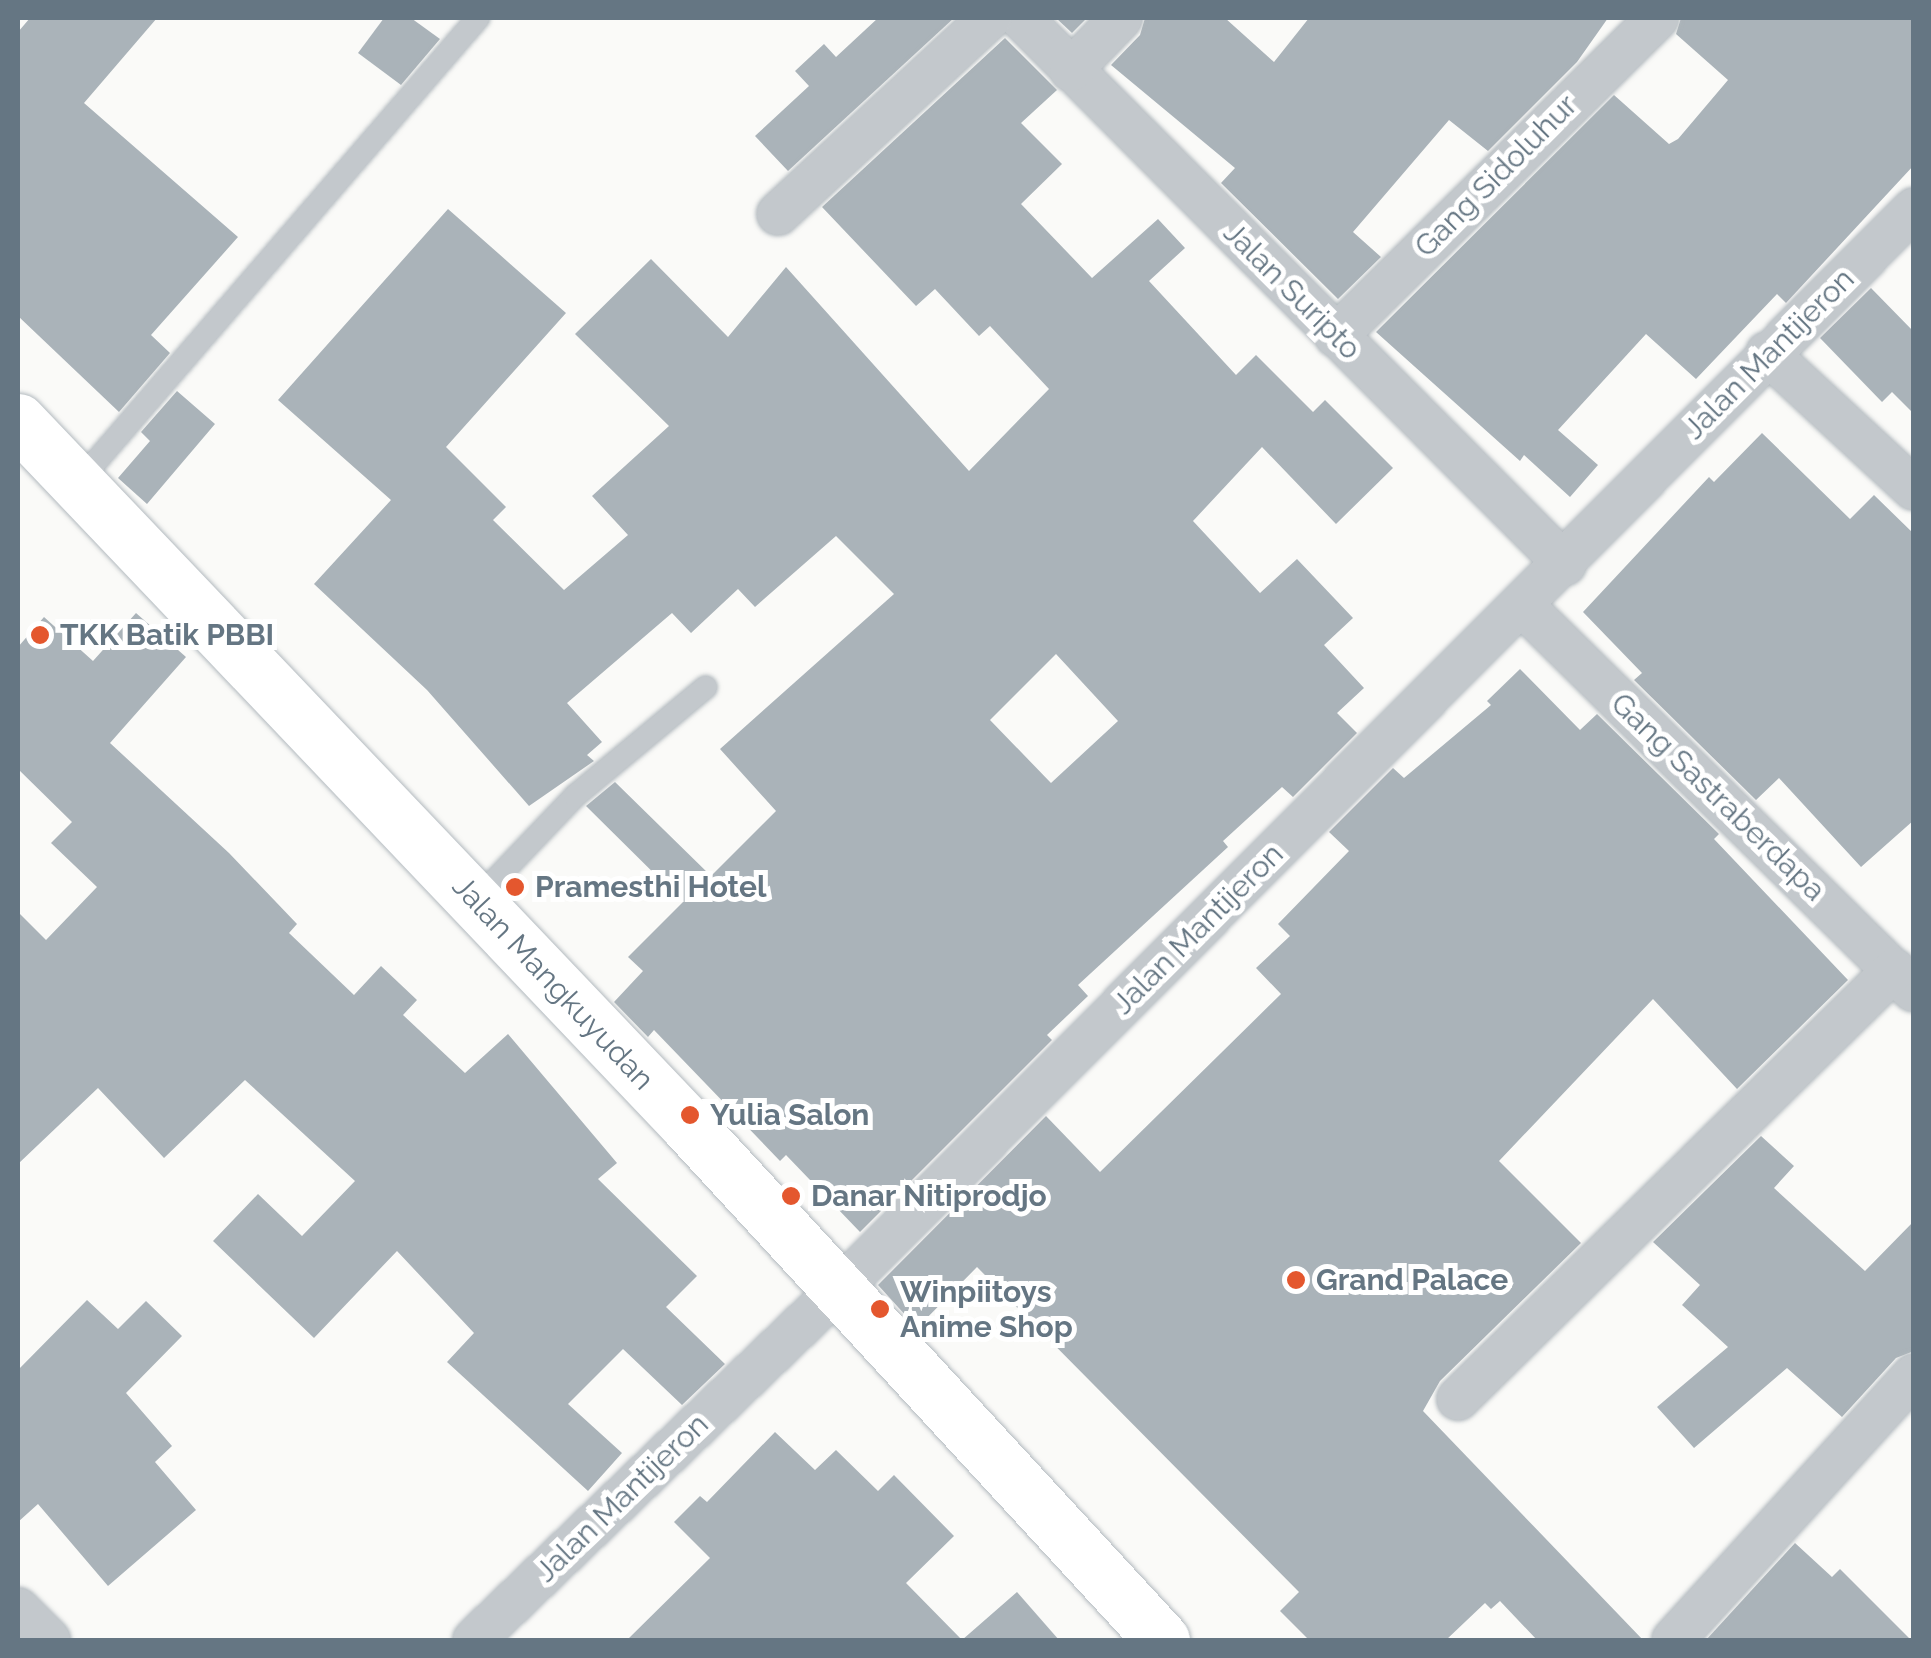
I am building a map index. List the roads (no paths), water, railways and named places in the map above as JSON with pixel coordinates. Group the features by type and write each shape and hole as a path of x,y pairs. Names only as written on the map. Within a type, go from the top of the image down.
{"main road":[{"name":"Jalan Mangkuyudan","path":"18,421 80,480 476,900 1162,1640"}],"street":[{"path":"778,214 990,18"},
{"name":"Jalan Suripto","path":"1021,18 1564,564"},
{"path":"1071,70 1121,18"},
{"name":"Gang Sidoluhur","path":"1336,336 1658,18"},
{"name":"Jalan Mantijeron","path":"474,1640 839,1289 1914,208"},
{"path":"1767,354 1914,489"},
{"name":"Gang Sastraberdapa","path":"1522,606 1904,980"},
{"path":"1458,1399 1904,980"},
{"path":"1674,1640 1914,1375"},
{"path":"18,1609 49,1640"}],"lane":[{"path":"80,480 478,18"},
{"path":"476,900 575,796 706,687"}],"place":[{"name":"TKK Batik PBBI","path":"40,635"},
{"name":"Pramesthi Hotel","path":"515,887"},
{"name":"Yulia Salon","path":"690,1115"},
{"name":"Danar Nitiprodjo","path":"791,1196"},
{"name":"Grand Palace","path":"1296,1280"},
{"name":"Winpiitoys Anime Shop","path":"880,1309"}]}
